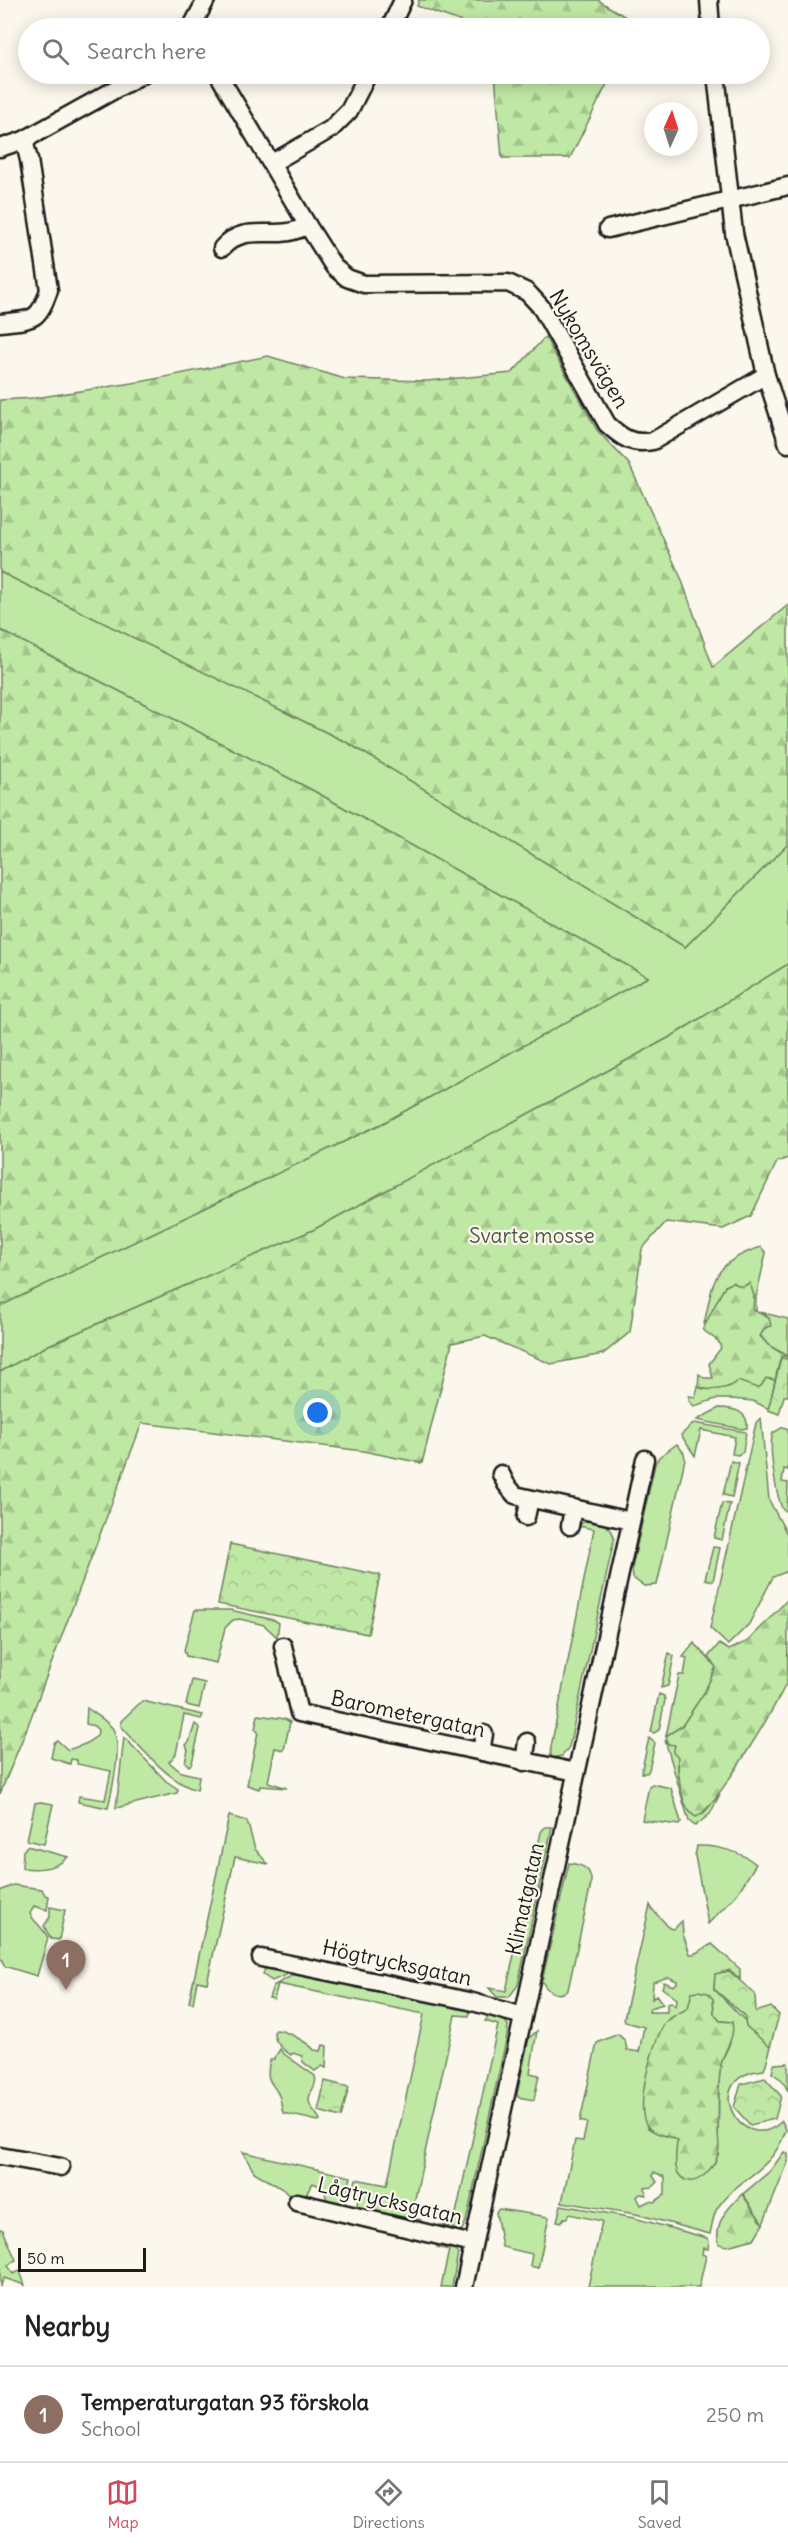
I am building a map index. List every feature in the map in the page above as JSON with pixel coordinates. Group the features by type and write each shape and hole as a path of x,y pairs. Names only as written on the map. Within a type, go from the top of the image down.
{"street":[{"path":"196,18 206,0"},
{"path":"395,18 403,0"},
{"path":"709,0 710,18"},
{"path":"0,148 24,140 125,84"},
{"name":"Nykomsvägen","path":"224,84 334,267 347,278 364,284 508,283 527,292 541,307 607,424 623,439 634,442 656,439 766,375"},
{"path":"272,163 331,129 349,111 363,84"},
{"path":"717,84 734,233 766,375 788,444"},
{"path":"0,323 33,319 43,309 49,290 24,140"},
{"path":"608,229 729,198 788,186"},
{"path":"222,248 230,239 240,234 290,232 308,226"},
{"name":"Klimatgatan","path":"464,2287 645,1459"},
{"path":"501,1474 515,1495 631,1521"},
{"path":"526,1517 530,1499"},
{"path":"570,1526 573,1508"},
{"name":"Barometergatan","path":"283,1646 299,1713 576,1772"},
{"path":"481,1752 484,1734"},
{"path":"524,1762 528,1742"},
{"name":"Högtrycksgatan","path":"261,1958 470,2001 523,2016"},
{"path":"0,2156 61,2167"},
{"name":"Lågtrycksgatan","path":"297,2202 473,2244"}],"green space":[{"path":"419,0 598,0 627,18 451,18 417,6"},
{"path":"496,84 607,84 570,158 502,158"},
{"path":"545,337 597,430 629,464 681,578 713,667 788,605 788,844 685,947 348,743 0,572 0,400 35,398 145,381 268,356 345,379 427,381 512,373"},
{"path":"0,572 348,743 685,947 788,844 788,964 672,1036 313,1230 49,1345 0,1372 0,1306 383,1123 648,977 312,790 0,630"},
{"path":"0,630 312,790 648,977 383,1123 0,1306"},
{"name":"Svarte mosse","path":"788,964 788,1158 777,1162 751,1216 723,1229 666,1222 642,1249 630,1332 603,1354 551,1364 485,1336 452,1343 422,1463 363,1451 142,1423 0,1794 0,1372 49,1345 313,1230 672,1036"},
{"path":"761,1247 766,1253 756,1297 756,1311 753,1310 754,1296 749,1283 742,1287 725,1286 711,1316 704,1324 710,1295 718,1275 733,1259"},
{"path":"732,1282 742,1287 750,1283 754,1296 753,1310 769,1318 771,1326 765,1328 760,1336 768,1345 788,1357 781,1356 775,1380 766,1378 757,1388 738,1381 725,1388 703,1389 698,1387 699,1374 704,1378 713,1378 709,1364 721,1348 718,1341 703,1330 724,1288"},
{"path":"760,1312 788,1319 788,1356 768,1345 760,1335 769,1318"},
{"path":"781,1358 788,1359 788,1396 784,1396 779,1414 768,1410"},
{"path":"766,1378 775,1380 769,1409 753,1401 716,1399 694,1406 689,1401 689,1396 695,1397 698,1387 719,1389 738,1381 761,1386"},
{"path":"719,1408 735,1410 743,1414 747,1428 697,1420"},
{"path":"761,1418 769,1500 788,1536 788,1571 773,1577 749,1624 728,1645 710,1628 756,1423"},
{"path":"694,1423 746,1432 743,1452 738,1455 732,1454 735,1437 701,1430 695,1456 681,1435"},
{"path":"783,1427 788,1429 788,1470 784,1469 782,1482 788,1483 787,1511 783,1510 778,1494 771,1449 773,1433"},
{"path":"677,1444 684,1453 685,1459 657,1585 644,1586 633,1578 632,1568 655,1464 659,1457"},
{"path":"731,1461 739,1463 732,1497 723,1495"},
{"path":"722,1503 730,1504 722,1540 714,1538"},
{"path":"585,1521 600,1523 608,1527 614,1540 569,1747 562,1756 551,1758 551,1747 594,1529 578,1526"},
{"path":"230,1544 380,1575 368,1634 218,1604"},
{"path":"713,1547 720,1548 713,1581 705,1579"},
{"path":"788,1599 787,1681 759,1732 730,1777 716,1797 696,1817 683,1799 679,1781 678,1757 673,1753 675,1745 668,1744 666,1736 682,1726 704,1693 716,1667 708,1657 719,1644 729,1650 748,1641"},
{"path":"195,1610 230,1610 274,1620 279,1623 277,1637 264,1625 240,1619 233,1620 225,1628 216,1663 186,1656 184,1650"},
{"path":"694,1643 716,1667 704,1693 682,1726 666,1736 679,1675 684,1675 687,1658 683,1657"},
{"path":"669,1653 674,1656 668,1686 661,1688"},
{"path":"192,1680 205,1683 199,1708 186,1705"},
{"path":"659,1694 664,1696 665,1700 659,1730 654,1733 651,1732"},
{"path":"142,1701 203,1715 201,1719 184,1715 176,1754 169,1762 181,1772 199,1776 197,1790 166,1772 121,1726 121,1721"},
{"path":"87,1708 108,1723 116,1737 116,1768 108,1808 78,1802 79,1796 105,1800 111,1771 77,1764 77,1760 71,1759 70,1764 51,1758 54,1743 57,1740 68,1750 85,1744 97,1736 98,1730 86,1724"},
{"path":"258,1715 285,1719 290,1722 284,1750 275,1748 268,1782 287,1788 260,1786 259,1789 247,1785 258,1732 255,1729"},
{"path":"195,1724 200,1728 192,1763 189,1766 185,1762 188,1750 186,1745"},
{"path":"124,1737 166,1781 178,1789 177,1793 116,1808"},
{"path":"649,1738 655,1743 649,1770 647,1773 641,1773"},
{"path":"665,1740 668,1744 675,1744 678,1757 678,1777 702,1815 720,1794 710,1814 695,1826 689,1821"},
{"path":"652,1784 671,1788 681,1822 679,1825 642,1820 649,1786"},
{"path":"35,1803 53,1804 44,1844 27,1840"},
{"path":"229,1816 247,1821 255,1849 268,1864 235,1857 207,1983 197,1981 193,2003 189,2002"},
{"path":"545,1827 552,1827 518,1985 509,1997 497,1997 489,1988 506,1991 541,1832"},
{"path":"27,1846 68,1857 46,1868 22,1868 23,1851"},
{"path":"697,1846 728,1850 756,1864 737,1894 708,1924 695,1856"},
{"path":"569,1863 586,1868 590,1874 591,1884 568,1990 557,1994 550,1991 542,1981"},
{"path":"13,1885 42,1889 45,1895 49,1896 47,1910 34,1906 30,1914 48,1938 37,1976 4,1966 3,1960 0,1959 0,1891"},
{"path":"650,1905 669,1928 674,1929 682,1921 683,1934 690,1954 712,1944 740,1969 740,1979 730,1970 715,1974 714,1989 771,2047 764,2070 744,2076 732,2086 729,2099 732,2112 741,2124 753,2130 767,2130 782,2121 786,2130 780,2145 772,2156 727,2196 718,2207 710,2234 636,2214 562,2202 575,2140 583,2141 587,2123 580,2121 597,2043 618,2034 625,2041 627,2050 639,2052 644,2027 625,2022","holes":["668,1977 677,1983 673,1986 664,1982 662,1988 677,1999 676,2006 671,2002 667,2003 667,2012 649,2012 650,2008 663,2004 656,1995 652,1999 653,1982","713,1999 714,2014 720,2021 732,2022 730,2043 721,2062 719,2079 718,2155 676,2166 677,2141 648,2128 670,2019 688,2008","654,2172 665,2177 665,2195 654,2202 649,2201 641,2205 637,2197 640,2194 646,2195 645,2188 652,2187 657,2182 653,2176"]},
{"path":"50,1907 65,1910 59,1940 51,1939 44,1926 50,1917"},
{"path":"276,1965 293,1972 272,1981 263,1975 265,1968"},
{"path":"300,1971 468,2009 470,2012 469,2016 455,2015 411,2217 421,2220 419,2225 356,2209 359,2195 353,2191 356,2179 387,2185 424,2014 278,1984 274,1999 269,1998 273,1986"},
{"path":"729,1971 755,1994 756,2012 771,2007 779,2015 770,2047 746,2026 744,2015 714,1989 715,1974"},
{"path":"692,1992 708,1993 713,1999 714,2014 720,2021 732,2022 733,2028 722,2060 720,2074 718,2154 712,2166 702,2177 689,2181 683,2179 678,2173 675,2161 677,2141 654,2132 648,2127 644,2118 643,2106 646,2075 660,2032 667,2021 688,2008"},
{"path":"490,2014 500,2016 508,2025 507,2036 466,2222 462,2230 455,2232 441,2228 440,2225 453,2227 498,2025 485,2021"},
{"path":"276,2030 286,2032 308,2044 314,2050 321,2051 323,2045 327,2046 326,2068 322,2066 315,2071 303,2062 302,2056 293,2053 291,2055 285,2051 275,2039"},
{"path":"537,2031 530,2073 539,2075 534,2100 518,2097 517,2094 529,2038"},
{"path":"280,2049 315,2076 316,2080 309,2101 320,2120 283,2113 280,2098 268,2074 270,2060 274,2059"},
{"path":"788,2063 788,2091 782,2080 772,2073 774,2064"},
{"path":"765,2078 781,2096 775,2119 750,2125 734,2107 741,2084"},
{"path":"325,2081 349,2087 341,2117 318,2111"},
{"path":"243,2152 351,2177 344,2207 327,2201 324,2188 313,2183 305,2196 288,2194 254,2172"},
{"path":"784,2152 788,2154 788,2162 763,2224 743,2194 770,2171"},
{"path":"742,2194 763,2224 754,2239 727,2246 719,2244 718,2229 723,2216"},
{"path":"561,2205 634,2218 707,2238 708,2249 703,2248 702,2254 706,2256 699,2287 588,2287 602,2221 569,2214 561,2222 557,2221"},
{"path":"499,2209 549,2217 538,2268 530,2266 532,2254 502,2247 496,2212"},
{"path":"0,2229 3,2230 16,2260 8,2265 13,2274 20,2271 25,2285 4,2278 0,2287"},
{"path":"441,2242 452,2246 458,2253 452,2287 441,2287 449,2250 437,2247"}],"place":[{"name":"Temperaturgatan 93 förskola","path":"66,1990"}]}
